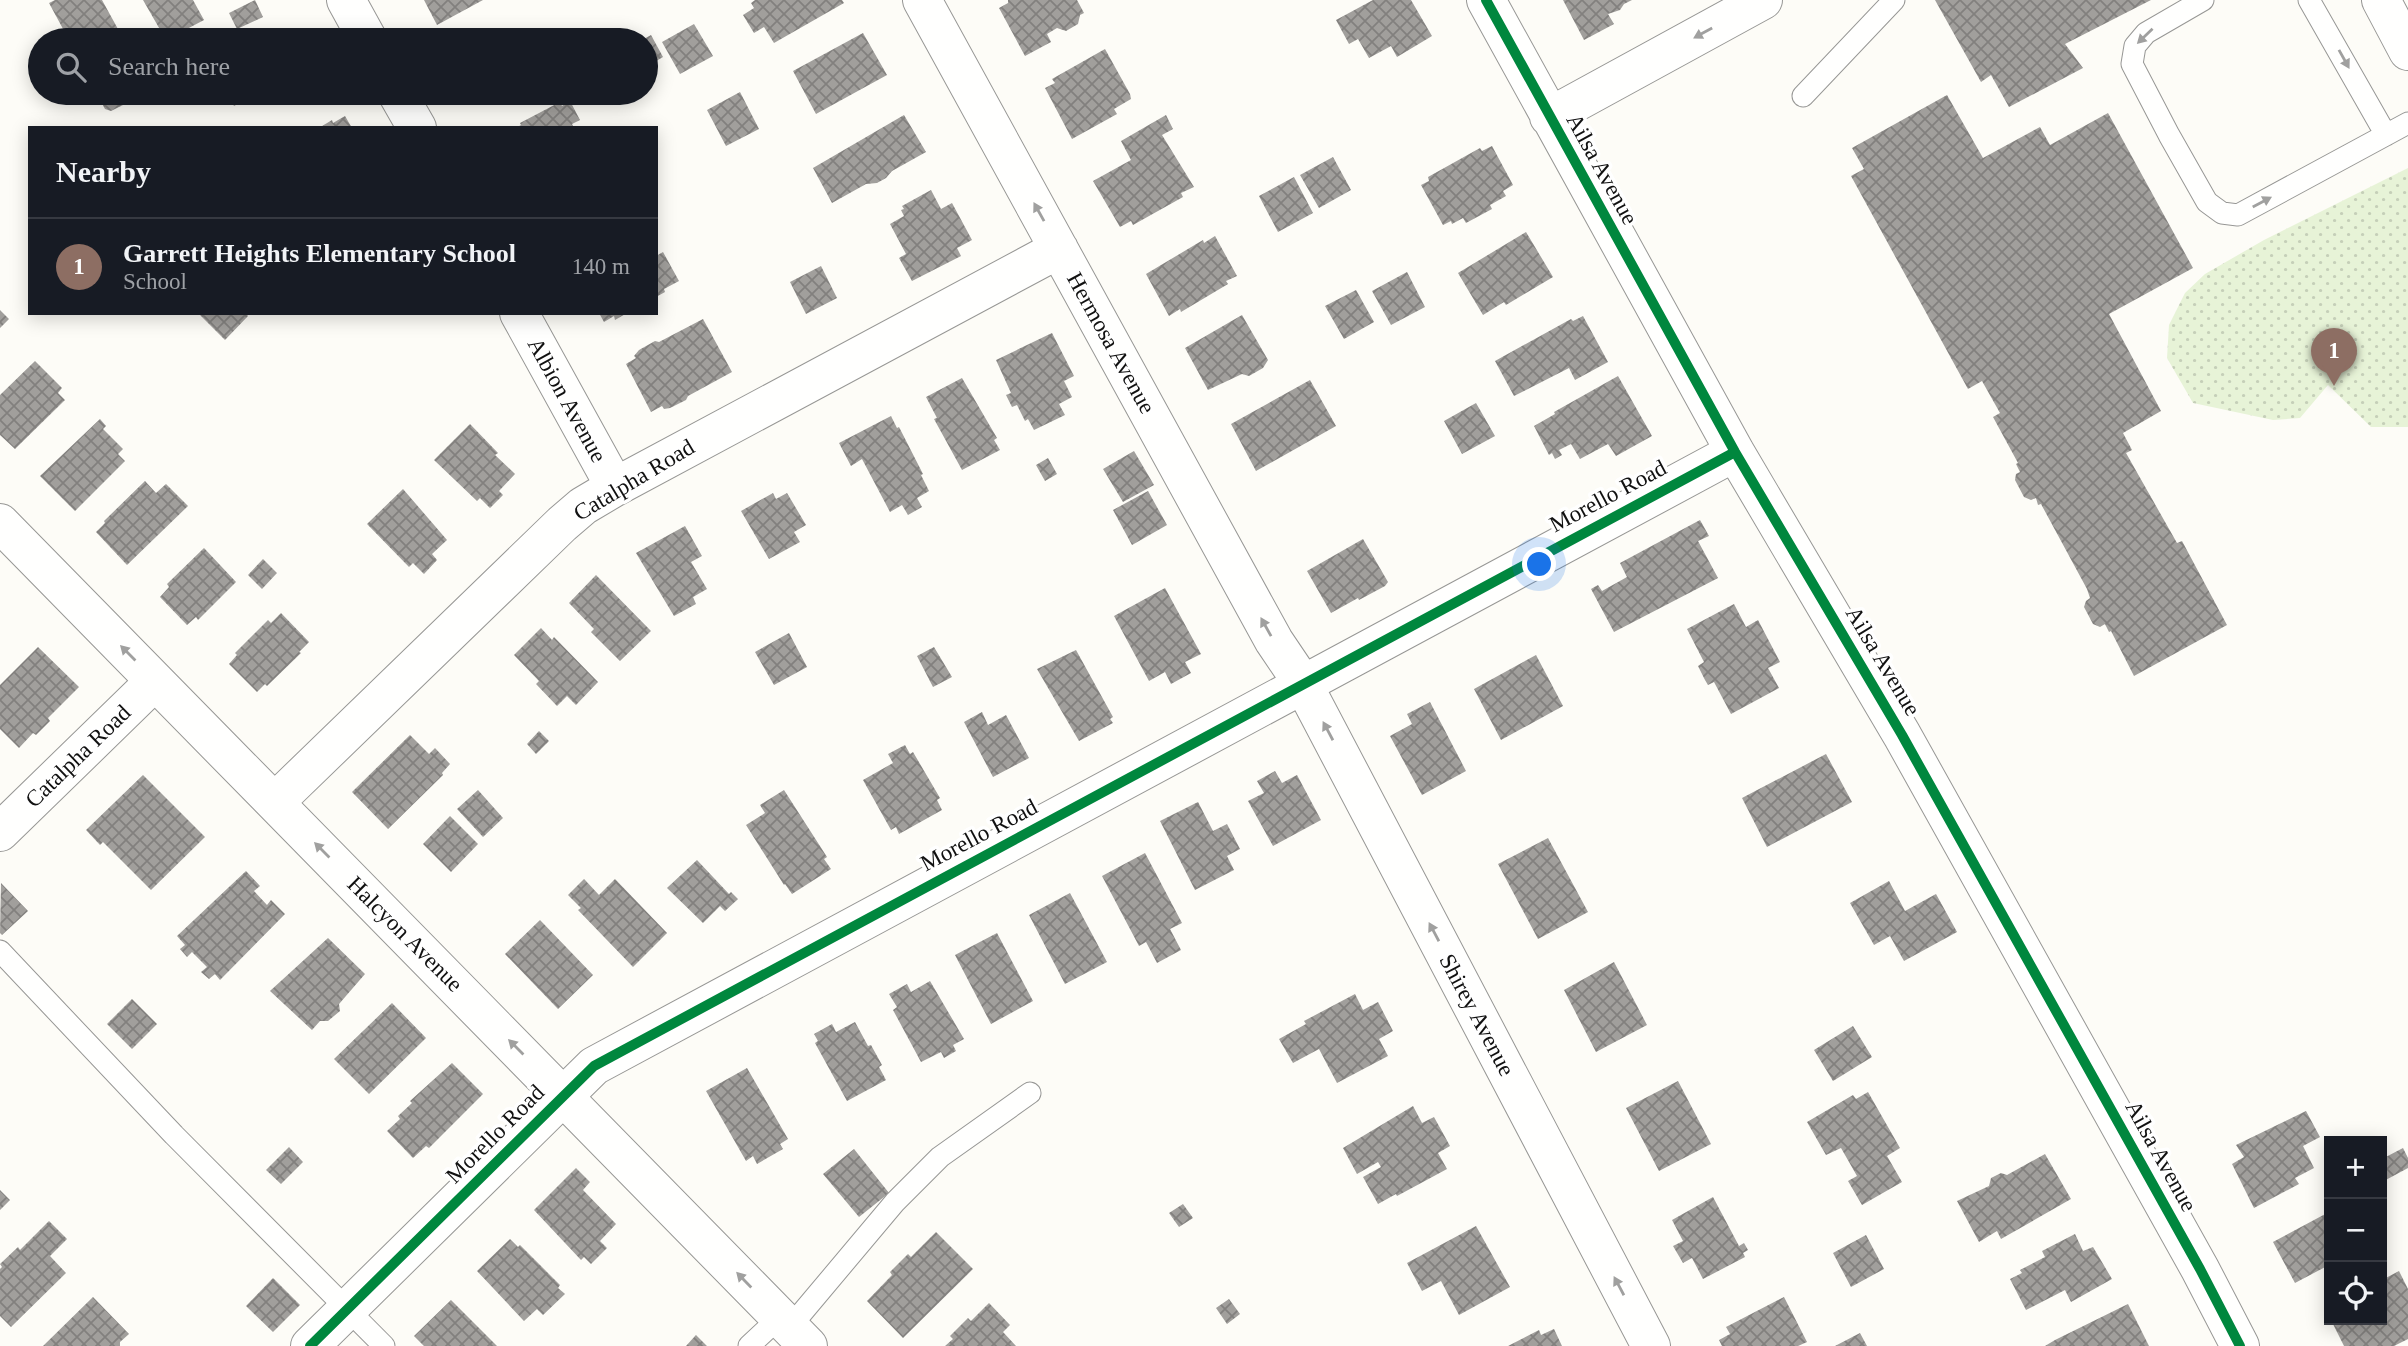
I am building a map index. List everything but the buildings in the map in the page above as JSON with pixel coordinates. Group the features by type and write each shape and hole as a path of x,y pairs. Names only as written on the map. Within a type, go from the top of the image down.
{"street":[{"path":"346,0 361,28"},
{"name":"Hermosa Avenue","path":"922,0 1274,642 1303,684"},
{"name":"Ailsa Avenue","path":"1486,0 1735,452 1902,735 2200,1269 2240,1346"},
{"path":"1549,117 1763,0"},
{"path":"2381,0 2408,51"},
{"path":"404,105 415,126"},
{"name":"Catalpha Road","path":"275,802 583,506 1059,249"},
{"name":"Albion Avenue","path":"520,315 615,487"},
{"name":"Morello Road","path":"310,1346 594,1066 1735,452"},
{"name":"Halcyon Avenue","path":"0,523 793,1330"},
{"name":"Catalpha Road","path":"0,832 155,681"},
{"name":"Shirey Avenue","path":"1303,684 1651,1346"}],"lane":[{"path":"1803,96 1894,0"},
{"path":"2203,0 2146,33 2136,46 2132,64 2207,202 2222,213 2238,215 2408,123"},
{"path":"2309,0 2386,135"},
{"path":"0,951 174,1135 384,1346"},
{"path":"749,1346 793,1330 895,1202 940,1157 1030,1093"}],"green space":[{"path":"2408,168 2408,427 2371,427 2328,385 2300,418 2273,420 2193,403 2167,358 2169,325 2185,293 2205,274 2264,240"}],"cycle path":[{"path":"1486,0 1735,452 1902,735 2200,1269 2240,1346"},
{"path":"310,1346 594,1066 1735,452"}],"place":[{"name":"Garrett Heights Elementary School","path":"2334,386"}]}
